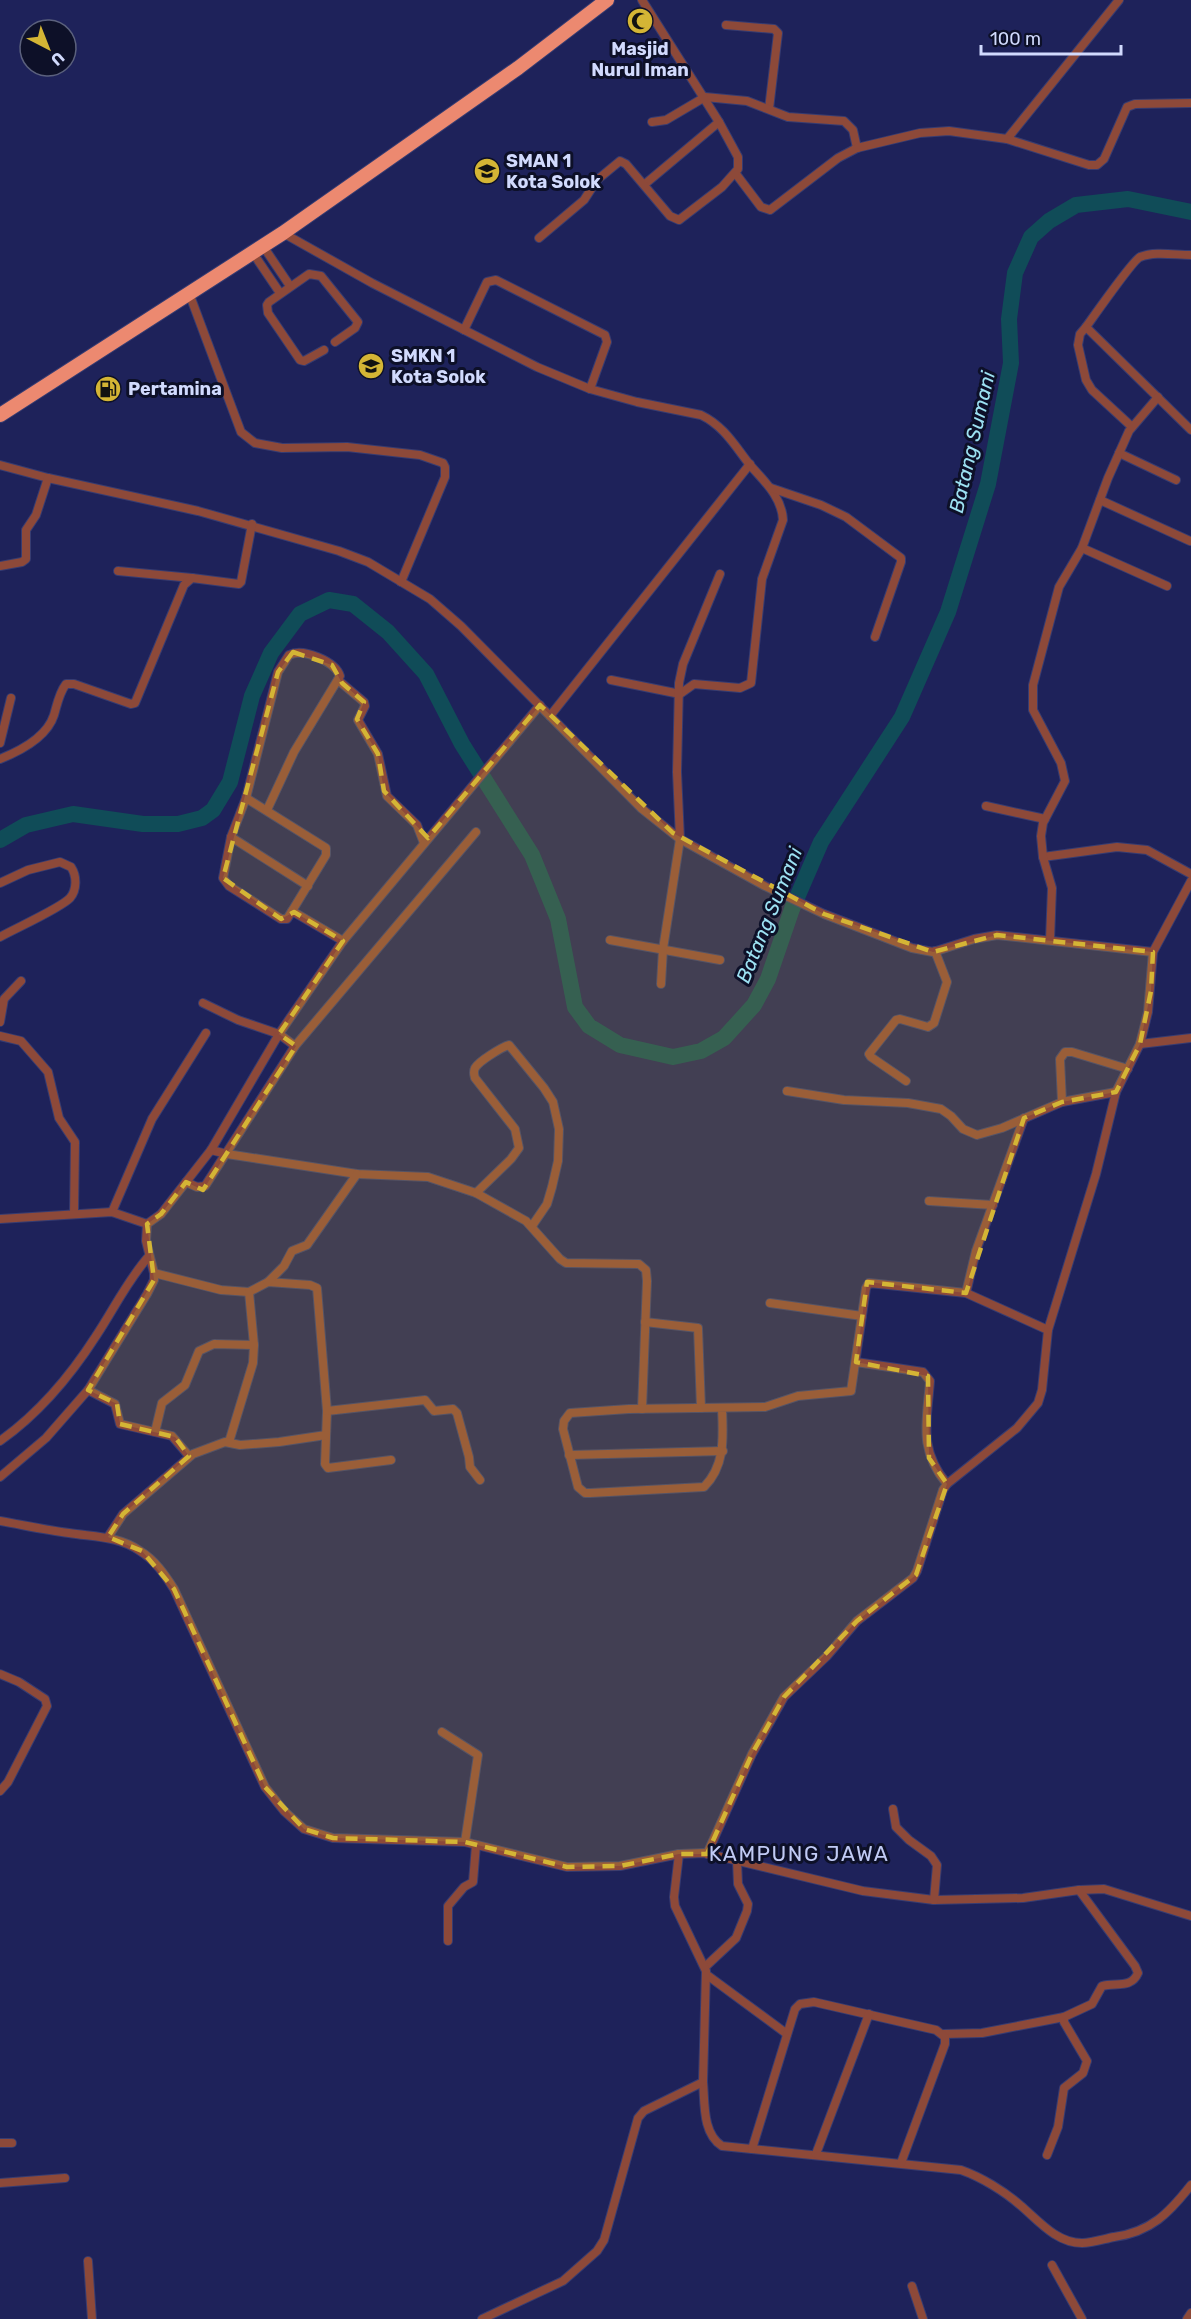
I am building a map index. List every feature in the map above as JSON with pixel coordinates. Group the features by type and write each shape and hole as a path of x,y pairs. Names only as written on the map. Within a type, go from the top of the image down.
{"highway":[{"path":"0,416 284,233 518,68 607,0"}],"street":[{"path":"539,238 584,200 597,180 620,161 626,164 645,184 670,216 679,220 736,174 740,162 738,157 705,97 642,0"},
{"path":"1007,139 1119,0"},
{"path":"726,26 774,29 778,33 769,109"},
{"path":"652,122 666,120 705,97 747,101 788,117 844,121 853,130 857,148"},
{"path":"736,174 761,207 770,210 838,158 857,148 920,133 949,131 1007,139 1089,165 1097,165 1104,159 1127,107 1135,104 1191,103"},
{"path":"645,184 719,122"},
{"path":"284,233 372,283 537,367 590,388 637,402 701,415 724,431 771,489 783,511 783,520 760,588 753,679 740,688 694,684 680,694 611,680"},
{"path":"258,249 290,286"},
{"path":"258,249 280,293"},
{"path":"1131,426 1092,390 1086,380 1078,345 1080,334 1138,257 1151,254 1191,255"},
{"path":"324,350 304,361 298,358 267,310 269,302 309,274 316,274 324,279 358,322 355,328 335,342"},
{"path":"464,330 487,282 496,280 605,335 607,342 590,388"},
{"path":"189,293 241,432 248,439 255,443 282,448 347,447 420,455 443,464 446,471 445,477 401,582"},
{"path":"1086,327 1191,430"},
{"path":"1050,940 1052,888 1040,843 1045,819 1063,789 1065,781 1061,763 1033,710 1033,685 1059,587 1082,548 1131,426 1158,397"},
{"path":"1119,453 1176,480"},
{"path":"550,716 750,464"},
{"path":"0,465 252,524 368,562 430,599 461,626 641,808 680,839 765,886 824,914 912,948 935,951 974,939 997,936 1153,952"},
{"path":"0,566 27,559 26,530 36,515 48,478"},
{"path":"771,489 821,506 846,518 901,558 875,637"},
{"path":"1100,500 1190,541"},
{"path":"118,571 236,585 241,582 252,524"},
{"path":"1082,548 1167,586"},
{"path":"661,984 663,949 680,839 677,764 679,683 682,664 720,574"},
{"path":"0,759 18,751 50,726 66,684 74,684 131,704 135,703 183,588 192,578"},
{"path":"246,798 326,848 326,855 287,919 280,919 226,884 223,870 231,837 246,798 278,672 285,658 297,652 332,664 339,672 338,680 294,752 267,810"},
{"path":"338,680 364,702 365,706 358,717 378,754 384,791 389,799 417,825 424,843"},
{"path":"0,743 11,698"},
{"path":"147,1224 161,1214 211,1150 279,1034 343,941 540,705"},
{"path":"986,806 1045,819"},
{"path":"186,1182 202,1188 227,1154 296,1046 476,832"},
{"path":"231,837 308,886"},
{"path":"1043,857 1117,847 1147,850 1191,874"},
{"path":"0,883 33,868 60,862 71,867 75,879 74,890 66,901 0,937"},
{"path":"707,1854 752,1754 784,1697 827,1656 857,1621 916,1575 943,1490 947,1484 1017,1428 1034,1410 1042,1389 1048,1330 1098,1168 1116,1092 1140,1044 1151,991 1153,952 1191,881"},
{"path":"292,911 343,941"},
{"path":"610,940 720,960"},
{"path":"906,1081 871,1058 869,1054 896,1020 900,1019 928,1027 934,1023 947,982 935,951"},
{"path":"0,1022 4,999 21,981"},
{"path":"203,1003 238,1020 279,1034 296,1046"},
{"path":"112,1212 152,1119 206,1033"},
{"path":"0,1036 21,1041 48,1072 59,1118 75,1142 74,1214"},
{"path":"1140,1044 1191,1038"},
{"path":"476,1193 519,1148 515,1129 477,1081 474,1073 477,1066 502,1047 509,1045 553,1102 559,1128 558,1161 552,1187 547,1204 532,1226"},
{"path":"1062,1102 1060,1059 1065,1052 1070,1051 1128,1069"},
{"path":"787,1091 844,1100 908,1103 941,1109 951,1116 963,1130 977,1135 1002,1128 1062,1102 1116,1092"},
{"path":"966,1293 976,1251 1024,1118"},
{"path":"211,1150 357,1174 428,1177 476,1193 532,1226 566,1263 634,1263 643,1266 646,1270 647,1281 642,1409"},
{"path":"154,1273 221,1290 249,1292 268,1282 284,1266 292,1251 307,1245 357,1174"},
{"path":"929,1201 993,1205"},
{"path":"0,1219 112,1212 147,1224"},
{"path":"0,1477 46,1438 88,1390 147,1294 154,1280 154,1273 148,1256 147,1224"},
{"path":"0,1441 42,1404 80,1360 131,1276 148,1256"},
{"path":"268,1282 310,1285 318,1290 327,1411 325,1464 328,1468 392,1460"},
{"path":"722,1408 723,1451 704,1487 585,1493 578,1487 563,1429 564,1421 570,1413 642,1409 765,1407 798,1396 851,1391 866,1288 867,1284 872,1282 966,1293 1048,1330"},
{"path":"229,1442 251,1369 254,1346 249,1292"},
{"path":"770,1303 862,1316"},
{"path":"645,1322 698,1328 700,1331 701,1408"},
{"path":"155,1432 162,1403 185,1385 199,1351 214,1344 254,1346"},
{"path":"856,1362 923,1372 928,1376 930,1380 926,1432 929,1458 947,1484"},
{"path":"88,1390 115,1404 120,1424 175,1437 189,1456"},
{"path":"327,1411 425,1400 434,1411 450,1408 455,1410 470,1467 480,1480"},
{"path":"108,1537 123,1514 189,1456 222,1443 273,1443 326,1435"},
{"path":"569,1455 723,1451"},
{"path":"0,1521 108,1537 125,1542 142,1551 160,1569 174,1589 265,1787 290,1817 304,1829 333,1838 465,1842 577,1867 620,1866 679,1854 707,1854 863,1891 934,1900 1023,1898 1078,1890 1104,1889 1191,1916"},
{"path":"0,1674 19,1682 45,1699 46,1710 8,1782 0,1791"},
{"path":"442,1732 478,1755 465,1842"},
{"path":"893,1809 896,1827 931,1856 937,1865 934,1900"},
{"path":"448,1941 447,1906 464,1887 472,1882 476,1845"},
{"path":"679,1854 675,1906 706,1971 787,2034"},
{"path":"737,1861 738,1884 748,1904 747,1911 736,1938 706,1971 703,2082 708,2127 714,2139 722,2146 961,2170 972,2174 1019,2203 1044,2227 1062,2238 1081,2243 1125,2235 1152,2224 1172,2209 1191,2185"},
{"path":"752,2149 795,2009 805,2002 869,2014 943,2034 982,2033 1064,2017 1092,2004 1102,1986 1129,1984 1133,1981 1138,1973 1135,1966 1078,1890"},
{"path":"816,2154 869,2014"},
{"path":"1047,2155 1058,2127 1064,2088 1083,2073 1087,2061 1064,2022 1064,2017"},
{"path":"901,2163 945,2044 943,2034"},
{"path":"482,2319 563,2281 600,2248 638,2118 644,2111 703,2082"},
{"path":"0,2143 12,2143"},
{"path":"0,2183 65,2178"},
{"path":"88,2261 92,2319"},
{"path":"1052,2265 1082,2319"},
{"path":"912,2286 923,2319"},
{"path":"1187,2319 1191,2313"}],"highlighted area":[{"path":"293,652 332,665 342,683 364,702 357,719 378,754 384,791 428,838 540,705 673,833 824,914 933,952 997,935 1153,952 1151,991 1140,1044 1116,1092 1062,1102 1024,1118 966,1293 867,1282 856,1362 928,1376 929,1458 947,1484 916,1575 857,1621 784,1697 752,1754 707,1854 679,1854 620,1866 567,1867 465,1842 333,1838 304,1829 265,1787 174,1589 142,1551 108,1537 123,1514 189,1456 175,1437 120,1424 117,1404 88,1390 154,1280 147,1224 161,1214 186,1182 203,1190 296,1046 279,1034 343,941 294,912 281,919 223,878 278,672"}],"waterway":[{"name":"Batang Sumani","path":"0,840 26,825 73,814 143,824 178,824 202,818 213,810 230,782 252,696 271,653 300,614 329,600 353,604 388,632 426,674 462,744 532,855 558,919 575,1007 589,1026 620,1045 673,1057 701,1051 724,1038 754,1005 768,979 792,909 821,842 902,717 948,612 988,484 1011,363 1009,319 1015,273 1031,237 1049,221 1076,205 1128,199 1191,212"}],"place":[{"name":"Masjid Nurul Iman","path":"640,21"},
{"name":"SMAN 1 Kota Solok","path":"487,171"},
{"name":"SMKN 1 Kota Solok","path":"371,366"},
{"name":"Pertamina","path":"108,389"}],"district":[{"name":"KAMPUNG JAWA","path":"799,1854"}]}
